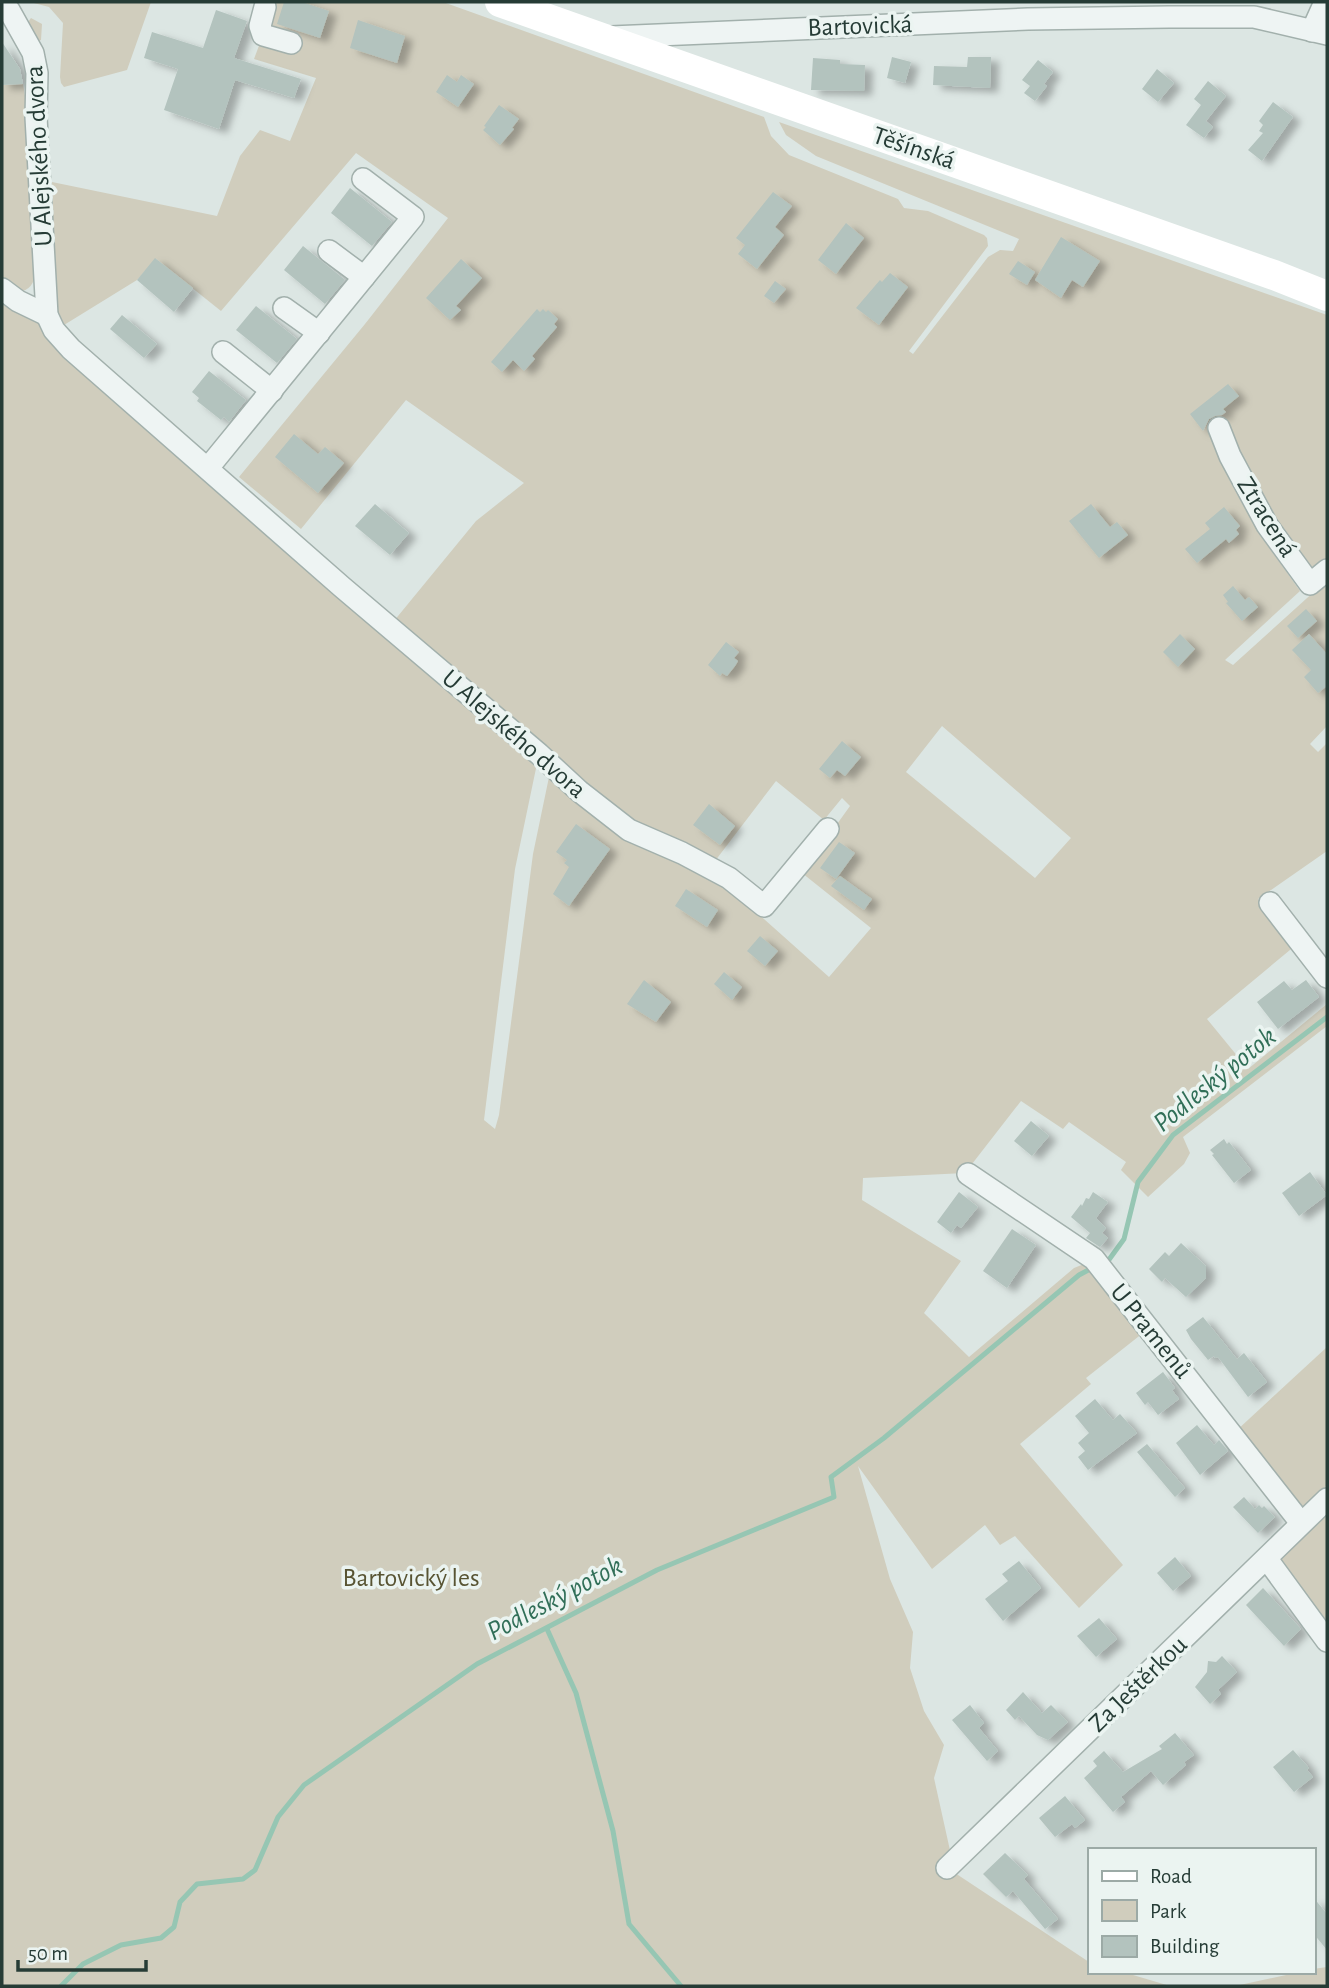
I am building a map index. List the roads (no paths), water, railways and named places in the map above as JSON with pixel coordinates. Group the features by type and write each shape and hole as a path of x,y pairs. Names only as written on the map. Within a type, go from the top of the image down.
{"main road":[{"name":"Těšínská","path":"500,2 1327,296"}],"street":[{"path":"1320,33 1325,2"},
{"path":"260,3 260,26 263,34 291,43"},
{"name":"U Alejského dvora","path":"2,9 9,10 33,53 37,74 36,117 47,315 54,330 71,349 342,587 579,791 629,830 729,877 764,906 828,829"},
{"name":"Bartovická","path":"600,38 1015,20 1254,17 1320,33"},
{"path":"208,468 414,217 363,179"},
{"path":"329,251 364,277"},
{"name":"U Alejského dvora","path":"2,289 18,301 47,315"},
{"path":"284,308 318,333"},
{"path":"223,352 271,391"},
{"name":"Ztracená","path":"1219,428 1230,456 1267,525 1310,584 1327,570"},
{"path":"1269,903 1327,977"},
{"name":"U Pramenů","path":"968,1174 1094,1259 1301,1523"},
{"name":"Za Ještěrkou","path":"947,1868 1327,1499"},
{"path":"1267,1559 1327,1642"}],"waterway":[{"name":"Podleský potok","path":"1108,1261 1124,1239 1138,1182 1173,1135 1327,1017"},
{"name":"Podleský potok","path":"61,1986 83,1964 121,1945 161,1938 174,1927 180,1902 197,1884 243,1879 255,1870 278,1817 304,1785 477,1664 657,1570 834,1497 831,1477 884,1438 1079,1275 1094,1267"},
{"path":"547,1629 576,1693 613,1831 629,1924 681,1986"}],"park label":[{"name":"Bartovický les","path":"411,1578"}]}
